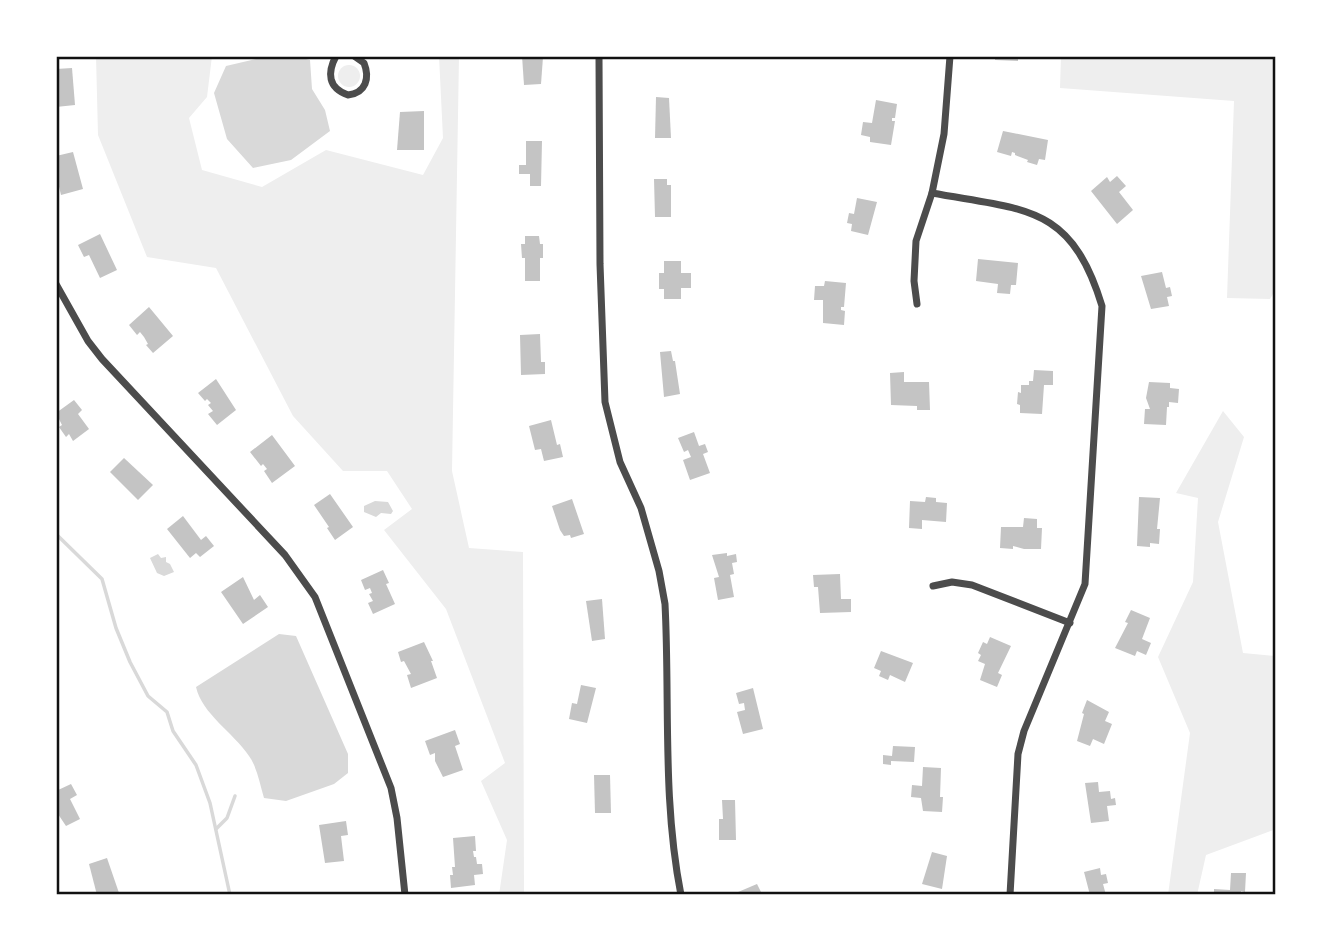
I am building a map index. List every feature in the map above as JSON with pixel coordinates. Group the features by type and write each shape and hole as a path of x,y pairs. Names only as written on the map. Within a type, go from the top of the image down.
{"street":[{"path":"336,56 330,69 331,80 337,90 348,95 361,91 366,85 364,63 354,56"},
{"path":"599,56 600,264 606,402 620,462 641,508 659,570 665,604 670,812 673,856 681,895"},
{"path":"917,304 914,281 916,241 932,193 944,134 950,56"},
{"path":"932,193 1027,210 1048,221 1081,252 1093,277 1102,306 1085,584 1031,712 1018,754 1010,895"},
{"path":"56,284 88,341 102,359 285,555 315,597 391,789 397,818 405,895"},
{"path":"933,586 952,582 972,585 1070,623"}],"shaded area":[{"path":"96,56 212,56 207,97 189,118 202,170 262,187 326,150 423,175 443,138 439,56 459,56 452,471 469,548 523,552 524,895 499,895 507,840 481,781 505,763 446,609 384,530 412,509 387,471 343,471 293,416 216,268 147,257 98,135"},
{"path":"269,56 294,56 310,60 312,89 325,110 330,131 291,160 253,168 227,139 214,93 226,66"},
{"path":"1061,56 1276,56 1276,289 1270,299 1227,298 1234,101 1060,88"},
{"path":"349,65 357,68 360,76 357,84 349,87 341,84 338,76 341,68"},
{"path":"1223,411 1244,437 1218,522 1243,653 1276,656 1276,829 1206,855 1197,895 1168,895 1190,733 1158,657 1193,582 1198,498 1176,493"},
{"path":"375,501 388,502 393,511 391,514 381,513 376,517 364,512 364,506"},
{"path":"158,554 161,558 166,557 166,562 174,572 164,576 157,573 150,558"},
{"path":"279,634 296,636 348,754 348,773 334,784 286,801 264,798 252,760 211,714 199,697 196,687"}],"building":[{"path":"522,56 543,57 541,84 524,85"},
{"path":"995,56 1018,56 1018,61 995,60"},
{"path":"72,68 75,105 56,107 56,69"},
{"path":"656,97 669,98 671,138 655,138"},
{"path":"876,100 897,104 895,118 892,118 892,121 895,121 891,145 870,142 870,137 861,135 863,122 872,123"},
{"path":"424,111 424,150 397,150 400,112"},
{"path":"1003,131 1048,140 1045,160 1039,159 1037,165 1012,152 1011,156 997,152"},
{"path":"526,141 542,141 541,186 530,186 530,174 519,174 519,165 526,165"},
{"path":"73,152 83,189 61,195 56,174 56,156"},
{"path":"1117,176 1126,186 1119,192 1133,210 1117,224 1091,191 1107,177 1110,182"},
{"path":"654,179 667,179 667,185 671,185 671,217 655,217"},
{"path":"857,198 877,202 868,235 851,231 852,224 847,223 849,213 854,214"},
{"path":"100,234 117,270 100,278 89,255 84,257 78,245"},
{"path":"525,236 539,236 540,244 543,244 540,281 525,281 525,258 522,258 521,244 525,244"},
{"path":"978,259 1018,263 1016,285 1011,285 1010,294 997,293 998,284 976,281"},
{"path":"664,261 681,261 681,273 691,273 691,288 681,288 681,299 664,299 664,289 659,289 659,273 664,273"},
{"path":"1162,272 1166,288 1170,287 1172,296 1167,297 1169,306 1151,309 1141,276"},
{"path":"825,281 846,283 844,307 841,307 841,310 845,311 844,325 823,323 823,300 814,300 815,286 824,286"},
{"path":"149,307 173,336 153,353 140,332 137,335 129,325"},
{"path":"540,334 541,362 545,362 545,374 521,375 520,335"},
{"path":"671,351 680,394 664,397 660,352"},
{"path":"1034,370 1053,371 1053,385 1044,385 1042,414 1020,413 1020,405 1017,404 1018,392 1021,393 1021,385 1029,385 1029,381 1033,381"},
{"path":"904,372 904,382 929,382 930,410 917,410 917,406 891,405 890,373"},
{"path":"216,379 236,410 217,425 208,414 213,411 208,405 211,403 198,393"},
{"path":"1149,382 1170,383 1170,388 1179,389 1178,403 1169,402 1167,407 1166,425 1144,424 1145,409 1150,409 1146,398"},
{"path":"74,400 82,410 78,414 89,429 73,441 69,434 66,437 59,427 62,425 56,413"},
{"path":"551,420 563,457 544,461 541,449 535,450 529,426"},
{"path":"694,432 699,446 705,444 708,452 703,454 710,473 690,480 683,460 691,457 688,450 684,452 678,438"},
{"path":"272,435 295,466 272,483 264,471 267,469 263,464 261,466 250,452"},
{"path":"124,458 153,485 138,500 110,472"},
{"path":"330,494 353,527 335,540 314,505"},
{"path":"926,497 947,503 946,522 922,520 922,529 909,528 910,501 925,502"},
{"path":"1139,497 1160,498 1157,529 1160,529 1159,544 1150,543 1150,547 1137,546"},
{"path":"572,499 584,534 571,538 570,535 564,536 560,530 552,506"},
{"path":"183,516 201,540 206,536 214,546 200,557 196,553 190,558 167,529"},
{"path":"1024,518 1037,519 1037,528 1042,528 1041,549 1013,546 1013,549 1000,548 1001,527 1023,527"},
{"path":"727,553 727,556 736,554 737,562 732,563 734,574 730,575 734,597 718,600 714,578 719,577 712,555"},
{"path":"383,570 395,604 373,614 368,603 373,601 369,594 372,593 370,588 365,590 361,580"},
{"path":"840,574 841,599 851,599 851,612 820,613 818,587 814,587 813,575"},
{"path":"243,577 254,600 260,595 268,607 243,624 221,592"},
{"path":"602,599 605,639 592,641 586,601"},
{"path":"1131,610 1150,618 1142,639 1151,643 1146,655 1137,651 1135,656 1115,648 1128,623 1125,622"},
{"path":"990,637 1011,646 998,673 1002,675 997,687 980,680 985,664 978,661 981,655 978,653 983,642 987,644"},
{"path":"424,642 437,678 411,688 407,675 411,674 404,661 401,662 398,652"},
{"path":"881,651 913,663 905,682 890,675 888,680 879,676 881,671 874,668"},
{"path":"581,685 596,688 587,723 569,719 572,703 577,704"},
{"path":"753,688 763,729 743,734 737,712 745,710 744,703 739,704 736,693"},
{"path":"1087,700 1109,712 1105,721 1112,724 1104,744 1093,739 1090,746 1077,741"},
{"path":"455,730 460,744 455,746 463,770 443,777 435,761 435,753 430,755 425,741"},
{"path":"893,746 915,747 914,762 891,761 891,765 883,764 883,755 892,756"},
{"path":"923,767 941,768 942,812 923,811 921,798 911,797 912,785 922,786"},
{"path":"594,775 610,775 611,813 595,813"},
{"path":"1098,782 1099,792 1110,791 1111,799 1115,798 1116,805 1107,806 1109,821 1091,823 1085,783"},
{"path":"71,784 77,795 70,799 80,819 66,826 56,811 56,791"},
{"path":"722,800 735,800 736,840 719,840 719,819 723,819"},
{"path":"346,821 348,835 341,836 344,861 325,863 319,825"},
{"path":"475,836 474,857 477,864 482,864 483,874 474,875 475,885 451,888 450,875 453,875 452,867 455,867 453,838"},
{"path":"932,852 947,856 942,889 922,884"},
{"path":"107,858 119,893 97,895 89,864"},
{"path":"1100,868 1101,875 1106,874 1108,883 1103,884 1106,895 1090,895 1084,872"},
{"path":"1231,873 1246,873 1245,892 1241,891 1241,895 1214,895 1214,889 1230,890"},
{"path":"757,884 762,894 731,895"}],"waterway":[{"path":"56,534 102,579 116,628 130,662 148,696 167,712 173,731 196,765 210,803 230,895"},
{"path":"216,829 227,818 235,796"}]}
